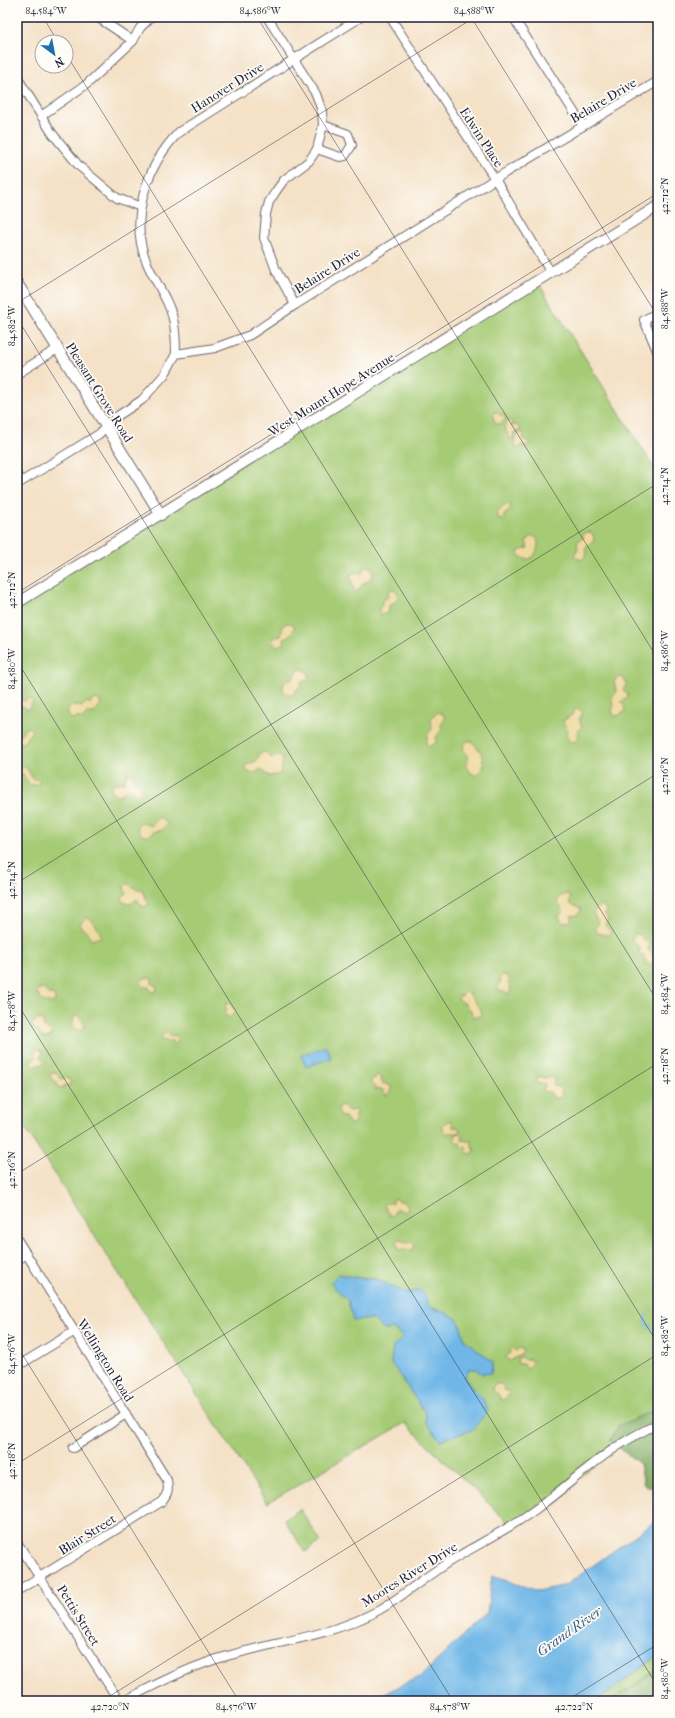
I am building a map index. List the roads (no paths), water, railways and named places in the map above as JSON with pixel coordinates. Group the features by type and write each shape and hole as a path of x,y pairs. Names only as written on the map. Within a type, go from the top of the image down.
{"street":[{"path":"98,17 133,41"},
{"path":"41,116 87,84 133,41 140,28 151,17"},
{"path":"267,17 316,94 322,111 323,125 317,149 309,161 284,180 269,202 266,214 264,238 276,270 295,304"},
{"name":"Hanover Drive","path":"176,354 176,333 172,314 146,262 139,238 141,207 153,168 170,141 179,132 361,17"},
{"name":"Edwin Place","path":"390,17 495,179 551,273"},
{"path":"513,17 583,126"},
{"path":"17,77 52,133 80,166 117,198 141,207"},
{"name":"Belaire Drive","path":"176,354 215,348 250,335 295,304 495,179 658,81"},
{"path":"317,149 340,157 345,156 352,145 348,134 323,125"},
{"name":"West Mount Hope Avenue","path":"17,603 658,206"},
{"name":"Pleasant Grove Road","path":"17,283 161,515"},
{"path":"658,312 644,320 658,353"},
{"path":"17,374 58,349"},
{"path":"19,479 99,434 116,417 142,400 165,374 176,354"},
{"name":"Wellington Road","path":"17,1239 167,1480 167,1495"},
{"path":"17,1260 27,1254"},
{"path":"22,1364 74,1331"},
{"path":"73,1448 126,1414"},
{"name":"Moores River Drive","path":"124,1701 176,1675 215,1660 333,1629 379,1610 452,1560 512,1525 534,1510 610,1450 658,1424"},
{"name":"Blair Street","path":"17,1591 161,1502 167,1495"},
{"name":"Pettis Street","path":"17,1542 119,1701"}],"water":[{"path":"327,1046 331,1058 306,1067 301,1055"},
{"path":"339,1274 359,1278 375,1279 406,1293 420,1290 425,1295 428,1306 455,1317 460,1324 465,1340 493,1362 491,1373 482,1374 476,1369 469,1369 465,1377 471,1387 484,1400 488,1411 472,1430 440,1440 426,1422 426,1414 391,1363 393,1347 403,1337 393,1329 384,1330 373,1319 353,1321 348,1301 330,1283"},
{"name":"Grand River","path":"658,1519 658,1655 597,1701 368,1701 421,1676 487,1613 492,1576 538,1591 566,1585"}],"waterway":[{"path":"646,1314 645,1323 654,1329 658,1341"}]}
